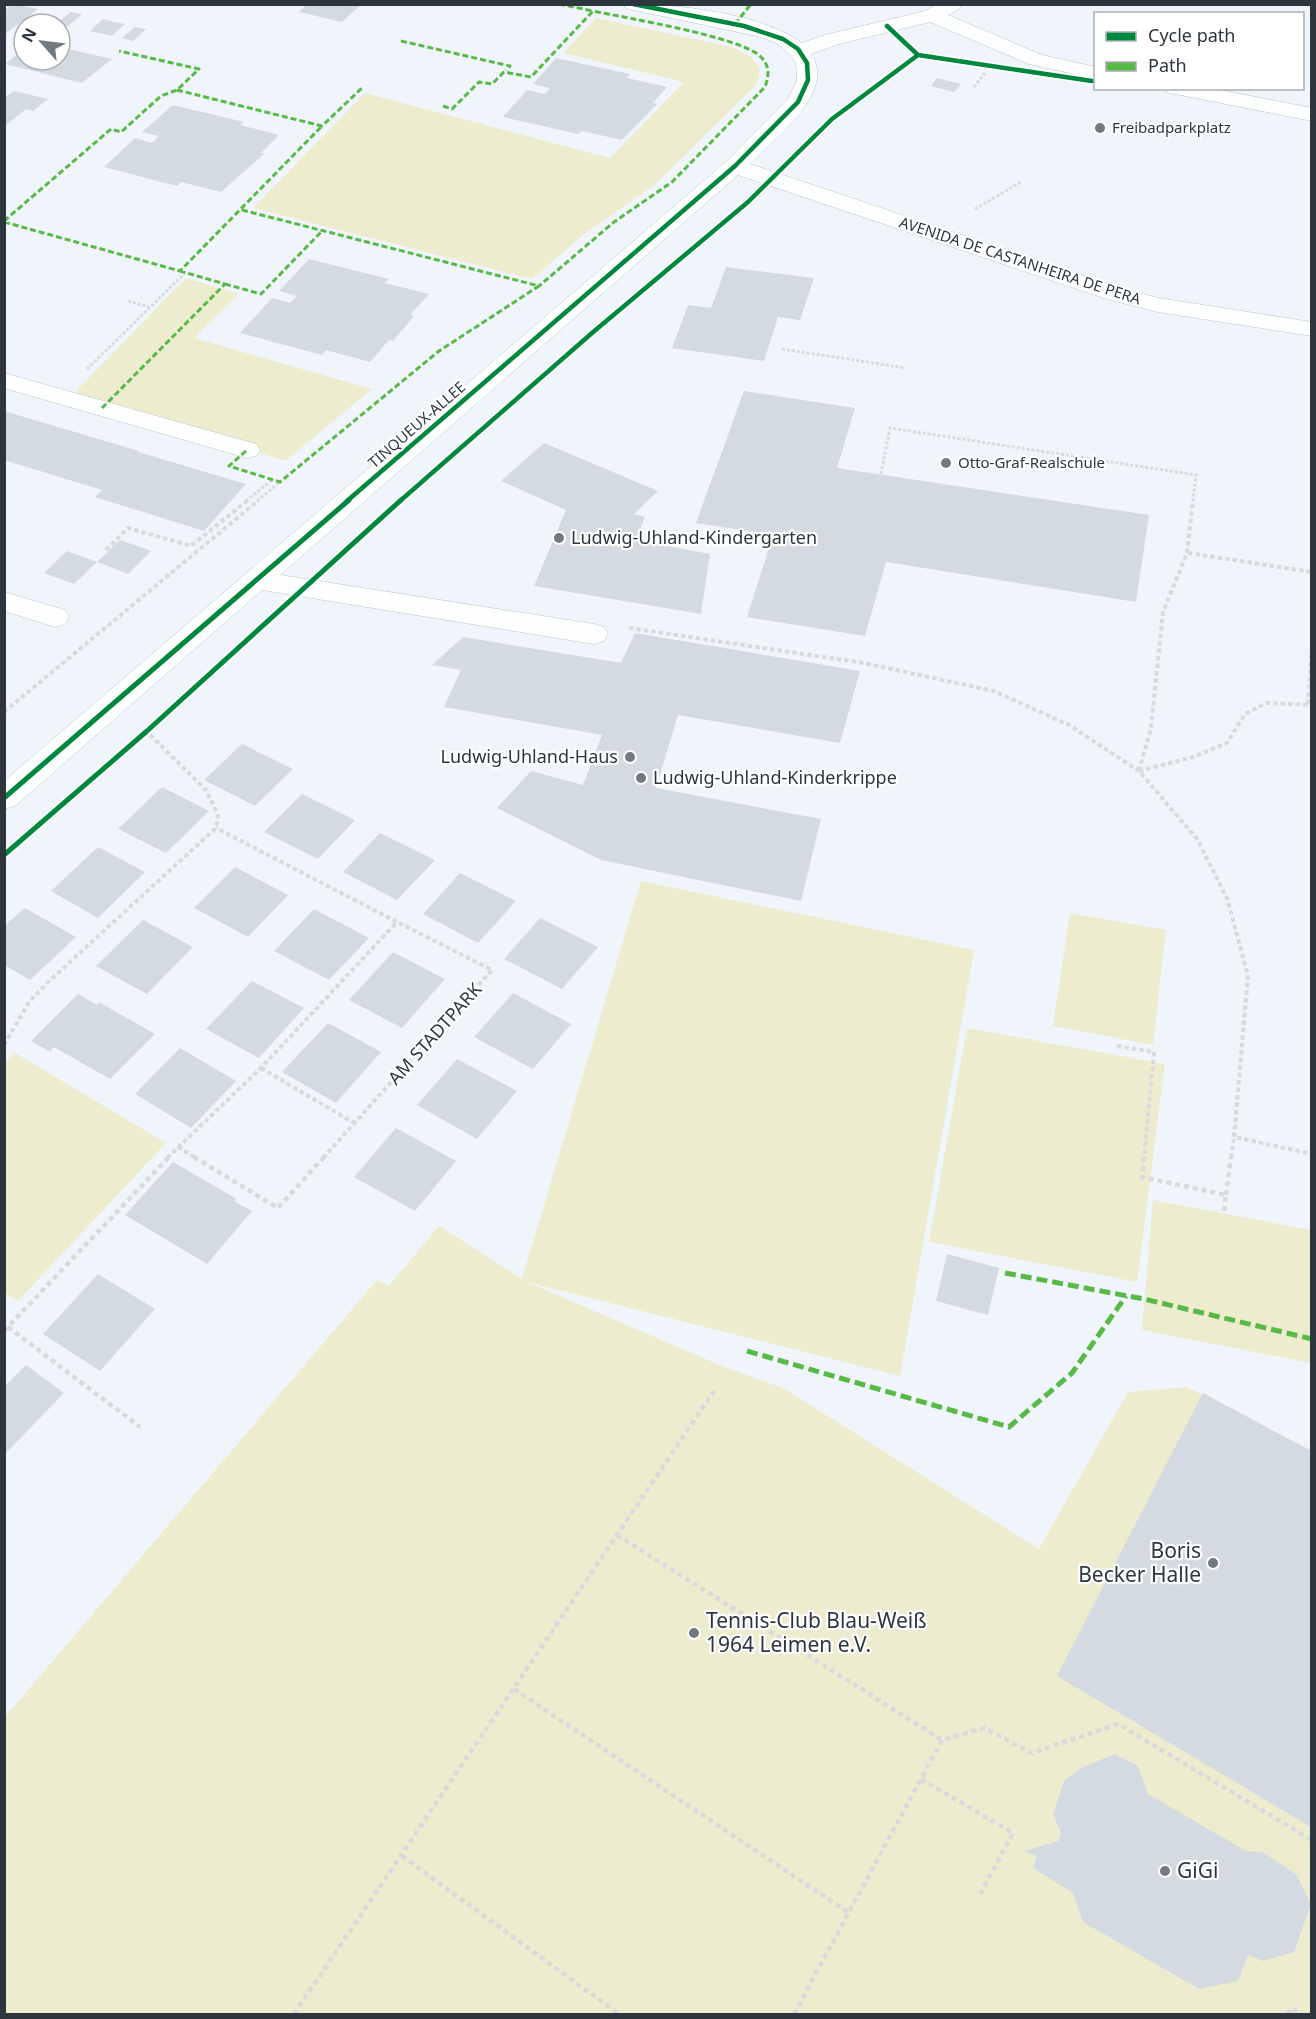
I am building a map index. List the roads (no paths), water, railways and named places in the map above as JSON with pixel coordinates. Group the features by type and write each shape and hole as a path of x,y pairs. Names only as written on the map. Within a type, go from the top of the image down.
{"street":[{"path":"633,4 759,29 778,37 799,51 832,39 932,15 953,4"},
{"path":"932,15 1004,48 1051,64 1094,73"},
{"name":"TINQUEUX-ALLEE","path":"4,798 735,166 798,102 806,90 809,67 799,51"},
{"path":"1185,90 1311,115"},
{"name":"AVENIDA DE CASTANHEIRA DE PERA","path":"735,166 1126,297 1189,310 1311,329"},
{"path":"4,380 247,450"},
{"path":"256,580 594,634"},
{"path":"4,602 55,617"}],"place":[{"name":"Freibadparkplatz","path":"1100,128"},
{"name":"Otto-Graf-Realschule","path":"946,463"},
{"name":"Ludwig-Uhland-Kindergarten","path":"559,538"},
{"name":"Ludwig-Uhland-Haus","path":"630,757"},
{"name":"Ludwig-Uhland-Kinderkrippe","path":"641,778"},
{"name":"Boris Becker Halle","path":"1213,1563"},
{"name":"Tennis-Club Blau-Weiß 1964 Leimen e.V.","path":"694,1633"},
{"name":"GiGi","path":"1165,1871"}]}
